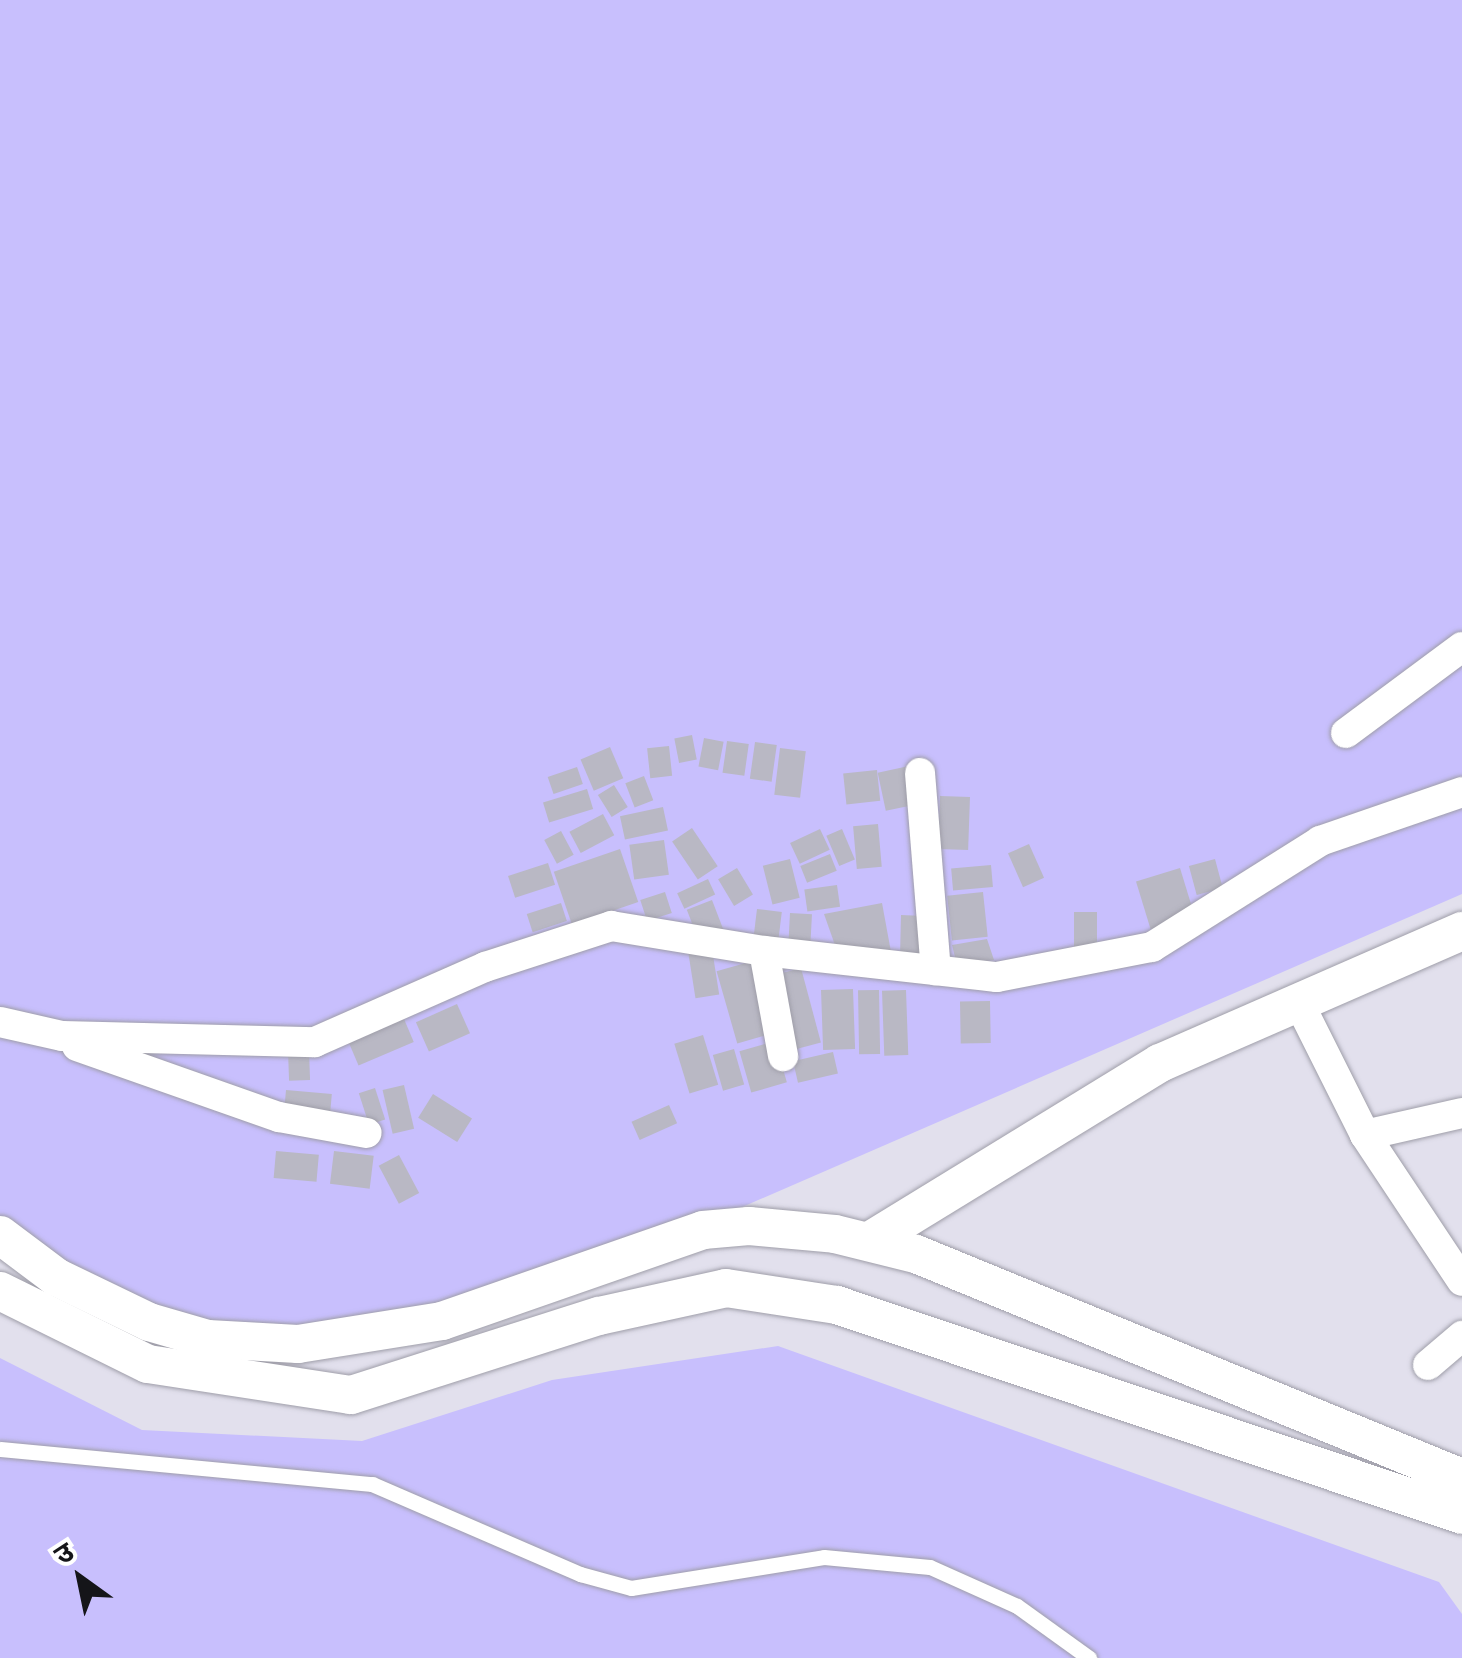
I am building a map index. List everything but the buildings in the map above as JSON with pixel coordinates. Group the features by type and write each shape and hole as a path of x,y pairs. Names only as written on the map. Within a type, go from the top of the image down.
{"street":[{"path":"1346,733 1462,647"},
{"path":"920,772 936,970"},
{"path":"13,1025 62,1036 315,1042 485,966 611,926 764,951 997,976 1152,947 1320,841 1462,792"},
{"path":"871,1240 1160,1063 1462,931"},
{"path":"764,951 783,1056"},
{"path":"1298,1001 1365,1136 1462,1281"},
{"path":"13,1025 279,1117 367,1133"},
{"path":"1365,1136 1462,1113"},
{"path":"0,1235 56,1277 150,1322 208,1339 298,1344 442,1321 703,1230 749,1226 871,1240 1458,1484"},
{"path":"0,1291 148,1364 352,1395 599,1316 726,1288 837,1305 1462,1515"},
{"path":"1428,1365 1462,1336"}],"lane":[{"path":"0,1449 372,1484 580,1574 631,1588 824,1558 930,1567 1017,1606 1089,1658"}],"shaded area":[{"path":"0,0 1462,0 1462,894 570,1282 208,1348 0,1235"},
{"path":"778,1346 1439,1582 1462,1614 1462,1658 0,1658 0,1358 142,1430 362,1441 552,1380"}]}
